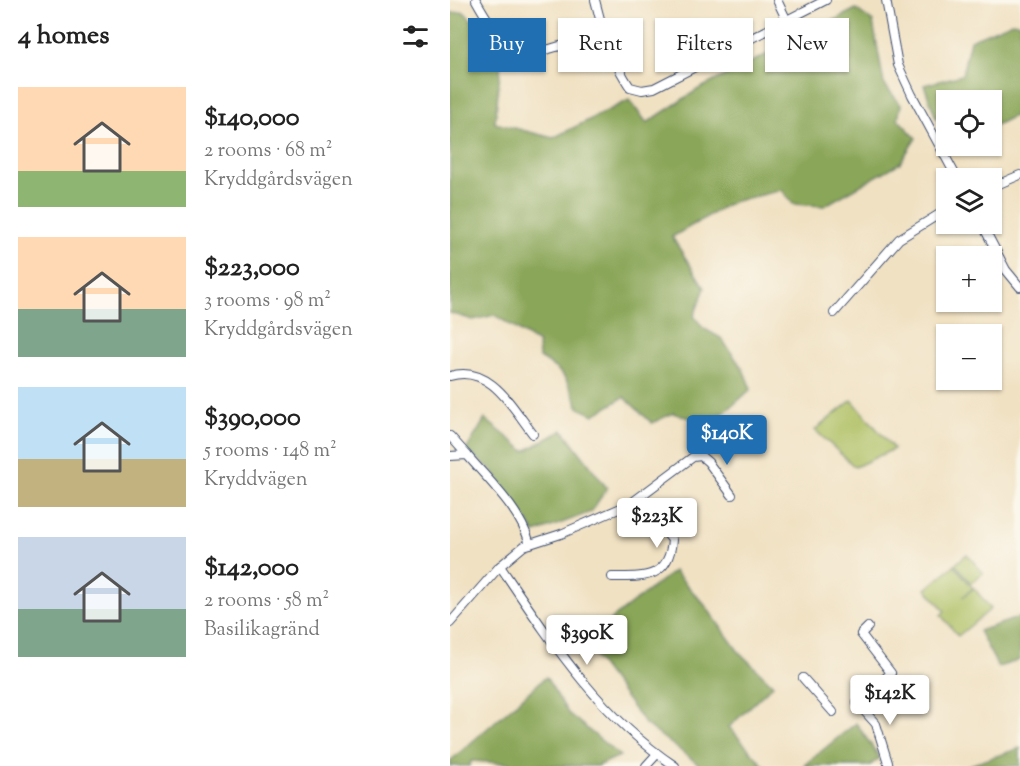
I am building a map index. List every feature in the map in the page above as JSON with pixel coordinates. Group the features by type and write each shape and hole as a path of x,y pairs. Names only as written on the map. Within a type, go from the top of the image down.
{"street":[{"path":"476,0 501,38 516,49 540,51 558,46"},
{"path":"595,0 600,18"},
{"path":"777,0 786,18"},
{"path":"793,18 826,0"},
{"path":"886,0 898,66 952,168"},
{"path":"620,72 630,87 642,90 654,88 765,32"},
{"path":"1002,183 1020,175"},
{"path":"834,313 899,239 936,216"},
{"path":"987,234 1006,270 1020,287"},
{"path":"450,376 465,374 477,376 492,383 533,434"},
{"path":"450,436 510,505 530,544"},
{"path":"450,456 467,455"},
{"path":"450,623 500,566 524,546 561,534 639,499 693,457 701,456 708,462 732,495"},
{"path":"612,577 646,577 657,572 668,557 672,540 639,499"},
{"path":"500,566 567,663 605,707 657,754 675,766"},
{"path":"868,627 861,634 891,673 857,703 876,724 889,766"},
{"path":"802,678 833,712"},
{"path":"646,766 657,754"}],"green space":[{"path":"856,9 873,22 884,84 901,105 898,119 916,138 900,163 824,206 793,204 782,190 732,202 672,237 705,288 694,316 703,328 721,338 743,369 751,389 732,406 708,419 673,413 652,423 624,397 594,415 579,408 572,390 561,373 539,358 538,343 495,315 473,320 450,313 450,13 464,12 470,18 468,18 468,72 500,72 495,123 553,138 629,100 647,123 697,90 732,72 753,72 753,61 765,55 765,72 849,72 849,18 838,18"},
{"path":"1013,22 1020,24 1020,113 1002,122 1002,90 936,90 936,118 924,85 962,75 970,40"},
{"path":"852,400 894,449 855,467 815,430"},
{"path":"485,419 525,451 563,430 607,488 591,512 535,533 493,471 466,450"},
{"path":"967,554 983,573 971,583 955,564"},
{"path":"954,565 973,588 963,597 974,588 991,609 958,636 941,615 945,611 926,589"},
{"path":"674,571 704,604 739,652 773,685 729,727 764,766 701,766 645,724 583,641"},
{"path":"1020,617 1020,660 998,667 979,631"},
{"path":"546,677 568,713 620,756 597,766 550,766 471,761 470,766 450,766 450,761"},
{"path":"856,723 880,758 869,766 803,766"},
{"path":"1020,748 1020,766 967,766"}]}
